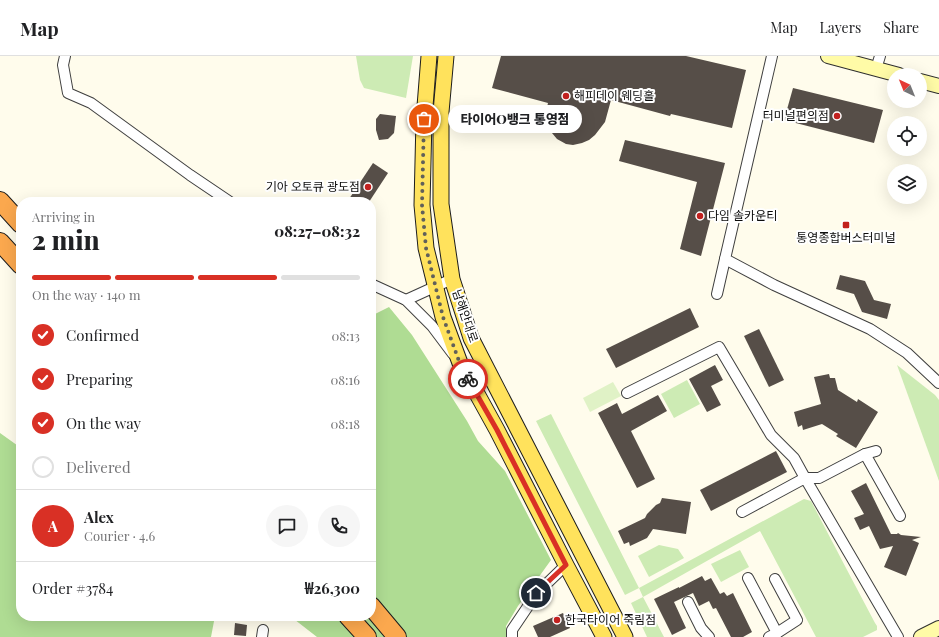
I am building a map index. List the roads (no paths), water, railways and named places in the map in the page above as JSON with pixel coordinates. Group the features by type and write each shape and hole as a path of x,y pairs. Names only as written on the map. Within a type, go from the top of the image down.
{"highway":[{"path":"0,201 16,219"},
{"path":"0,242 16,260"},
{"path":"376,612 397,637"},
{"path":"353,621 367,637"}],"main road":[{"name":"남해안대로","path":"429,56 424,119 422,205 426,248 443,317 460,364 497,430 604,637"},
{"name":"남해안대로","path":"446,56 441,112 442,204 452,279 471,338 625,637"}],"street":[{"path":"65,56 63,65 68,93 91,104 223,197"},
{"path":"717,294 772,56"},
{"path":"828,56 878,62 888,68"},
{"path":"927,83 939,86"},
{"path":"725,259 774,285 870,329 907,353 939,382"},
{"path":"406,300 452,279"},
{"path":"376,286 406,300 432,326 460,364"},
{"path":"627,393 720,347 771,435 794,458 898,637"},
{"path":"742,512 805,478 819,478 865,454 876,451"},
{"path":"865,454 900,516"},
{"path":"512,637 512,630 536,593 566,565"},
{"path":"748,578 773,635 798,620 775,579"},
{"path":"688,602 701,628 709,637"},
{"path":"921,637 939,628"}],"place":[{"name":"해피데이 웨딩홀","path":"566,96"},
{"name":"터미널편의점","path":"837,116"},
{"name":"타이어O뱅크 통영점","path":"424,119"},
{"name":"기아 오토큐 광도점","path":"368,187"},
{"name":"다임 솔카운티","path":"700,216"},
{"name":"통영종합버스터미널","path":"846,225"},
{"name":"한국타이어 죽림점","path":"557,620"}]}
